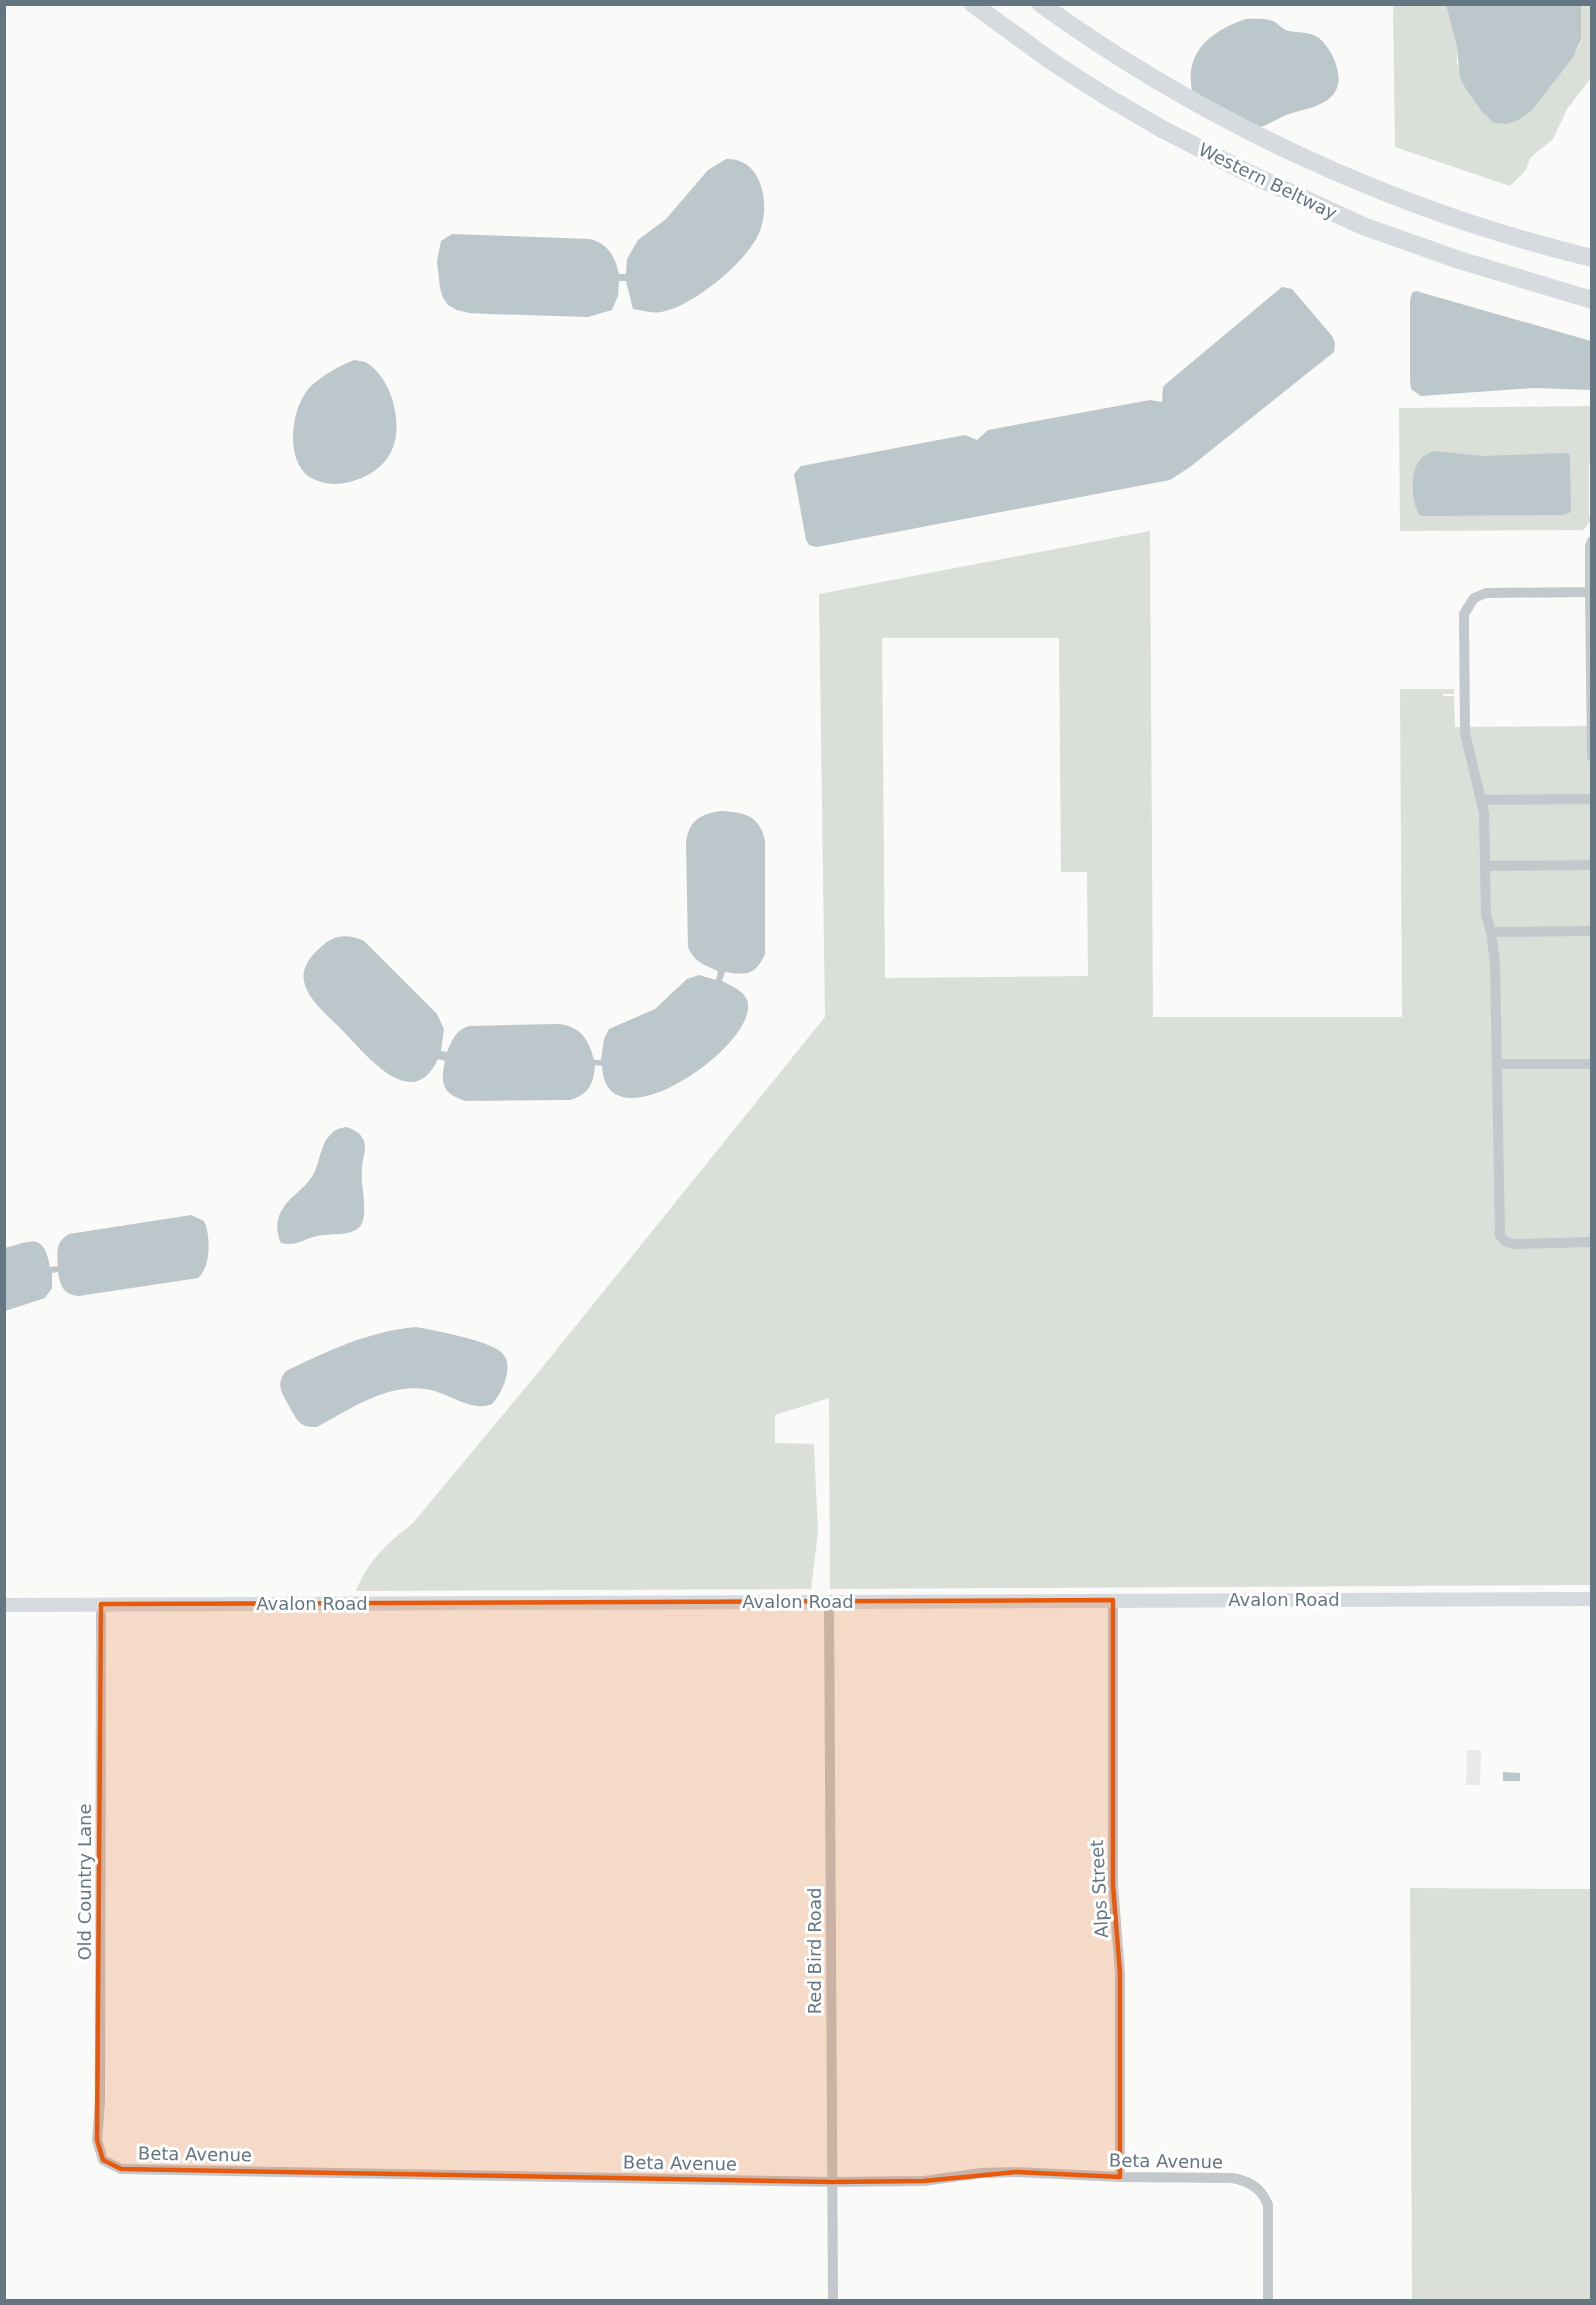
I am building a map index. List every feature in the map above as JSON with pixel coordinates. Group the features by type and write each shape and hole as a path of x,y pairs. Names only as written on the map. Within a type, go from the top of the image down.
{"highway":[{"name":"Western Beltway","path":"973,4 1054,63 1162,129 1246,172 1363,226 1459,260 1592,300"},
{"name":"Western Beltway","path":"1041,4 1083,35 1162,84 1281,147 1365,184 1458,220 1592,258"}],"main road":[{"name":"Avalon Road","path":"4,1605 1592,1599"}],"street":[{"path":"1592,541 1590,546 1592,757"},
{"path":"1590,592 1486,593 1474,598 1464,614 1465,733 1482,800 1486,915 1495,962 1498,1064 1498,1225 1500,1235 1506,1242 1513,1244 1592,1242"},
{"path":"1482,800 1592,799"},
{"path":"1485,866 1592,865"},
{"path":"1491,932 1592,931"},
{"path":"1498,1064 1592,1064"},
{"name":"Alps Street","path":"1113,1600 1113,1885 1120,1973 1120,2177"},
{"name":"Red Bird Road","path":"830,1601 833,2301"},
{"name":"Old Country Lane","path":"101,1604 100,2102 97,2140 103,2160"},
{"name":"Beta Avenue","path":"103,2160 121,2169 832,2182 924,2181 981,2173 1016,2172 1120,2177 1233,2178 1257,2186 1268,2205 1268,2301"}],"highlighted area":[{"path":"1113,1600 1113,1885 1120,1973 1120,2177 1016,2172 924,2181 832,2182 121,2169 103,2160 97,2140 101,1604"}],"shaded area":[{"path":"1393,5 1446,5 1457,47 1457,64 1533,109 1578,49 1581,39 1581,5 1591,5 1591,78 1567,109 1553,139 1530,158 1526,170 1510,186 1395,147"},
{"path":"1446,5 1581,5 1581,39 1574,56 1533,109 1520,119 1507,124 1494,123 1483,113 1460,78 1457,47"},
{"path":"1246,19 1270,20 1288,31 1308,33 1319,38 1328,49 1338,71 1338,86 1330,98 1318,105 1288,114 1248,131 1194,98 1191,70 1200,48 1220,31"},
{"path":"726,159 739,161 748,166 756,175 764,198 763,222 753,245 743,257 717,282 688,302 661,312 633,309 626,281 619,281 618,296 612,310 588,317 469,313 448,305 443,298 437,261 441,241 452,234 590,239 606,248 613,257 619,274 626,274 627,259 638,240 666,219 708,170"},
{"path":"1282,287 1292,289 1332,336 1335,343 1334,352 1190,467 1170,480 817,547 809,545 806,540 794,474 801,466 965,435 977,440 988,430 1150,400 1162,402 1163,387 1167,383"},
{"path":"1416,291 1591,341 1591,390 1534,388 1421,396 1411,389 1410,380 1410,300 1412,293"},
{"path":"354,360 366,362 376,370 390,392 396,418 394,444 384,463 368,475 344,483 323,483 307,475 299,465 293,438 294,423 298,409 311,386 331,371"},
{"path":"1591,406 1592,462 1589,463 1589,516 1591,520 1583,530 1400,531 1399,408"},
{"path":"1434,451 1482,456 1569,454 1571,512 1563,515 1421,516 1414,498 1415,468 1421,459"},
{"path":"1150,531 1153,1017 1402,1017 1400,689 1454,689 1454,694 1443,694 1443,696 1454,696 1455,727 1591,726 1591,1585 830,1589 829,1398 775,1415 775,1443 814,1444 818,1533 811,1589 356,1591 373,1561 387,1545 413,1523 545,1364 825,1017 819,594","holes":["882,638 1059,638 1061,872 1087,872 1088,976 885,978"]},
{"path":"721,811 750,817 763,833 765,841 765,954 757,967 749,972 739,974 725,972 722,981 740,991 747,1000 746,1018 732,1040 709,1062 682,1081 654,1094 629,1098 610,1090 602,1066 595,1065 589,1088 570,1100 466,1101 447,1091 443,1081 445,1061 438,1059 428,1075 416,1081 403,1081 390,1075 364,1054 320,1008 306,988 304,970 315,953 332,939 342,936 353,937 364,941 437,1014 444,1029 441,1051 447,1052 458,1033 469,1026 558,1024 573,1028 583,1035 590,1046 594,1060 601,1060 604,1039 609,1029 655,1009 687,979 699,975 716,980 718,971 696,960 688,947 686,844 689,830 696,820 707,814"},
{"path":"347,1127 363,1138 365,1145 362,1165 364,1213 361,1225 358,1229 347,1233 317,1236 291,1244 281,1243 277,1226 282,1210 313,1176 326,1140 336,1130"},
{"path":"191,1215 204,1221 208,1235 207,1259 198,1278 79,1296 66,1292 60,1282 58,1272 52,1273 52,1288 45,1298 5,1311 5,1248 36,1242 44,1249 50,1267 58,1266 59,1244 69,1234"},
{"path":"416,1327 475,1340 502,1353 506,1358 506,1379 492,1404 476,1406 433,1391 410,1388 369,1399 317,1427 306,1426 297,1419 280,1385 286,1371 365,1337"},
{"path":"1467,1750 1481,1750 1480,1785 1466,1785"},
{"path":"1503,1772 1520,1773 1520,1781 1503,1781"},
{"path":"1410,1888 1591,1889 1591,2300 1412,2300"}]}
